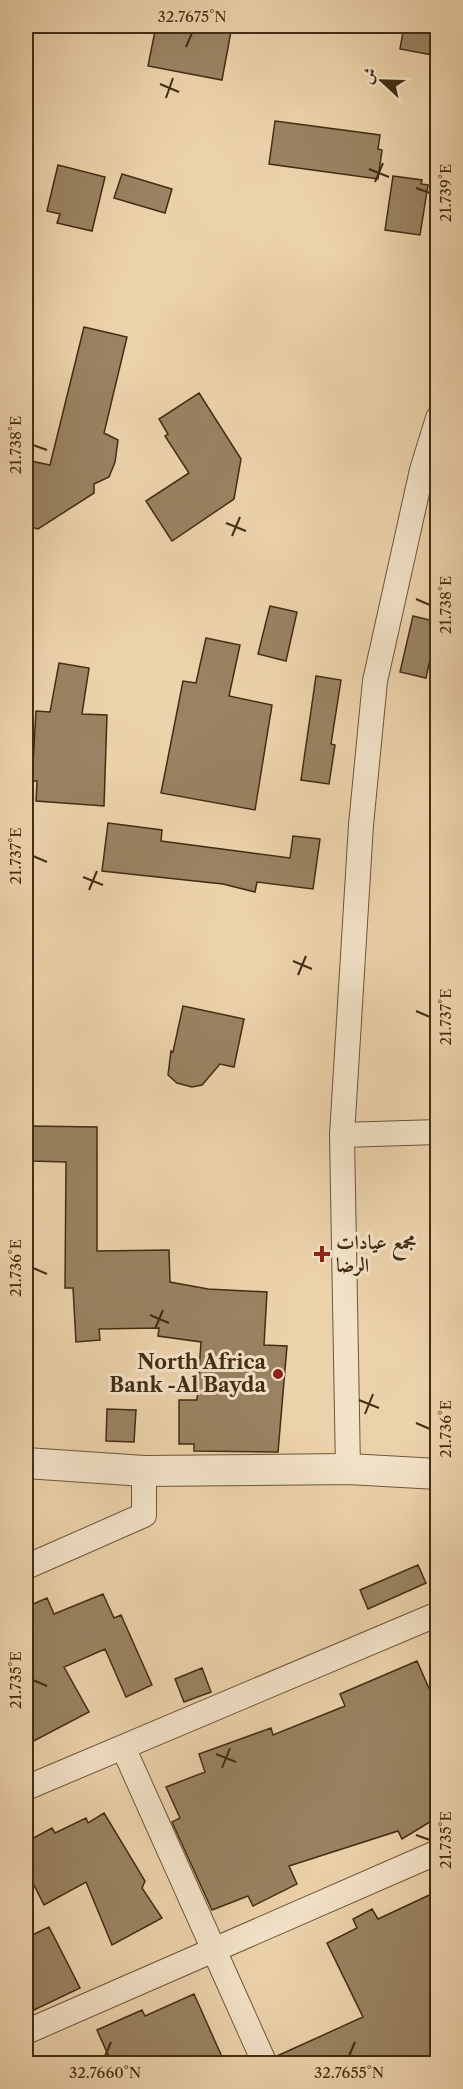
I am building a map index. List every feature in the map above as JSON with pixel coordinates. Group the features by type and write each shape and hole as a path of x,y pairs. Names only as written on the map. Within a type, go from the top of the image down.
{"street":[{"path":"348,1469 342,1135 361,825 375,681 422,470 438,418"},
{"path":"342,1135 438,1132"},
{"path":"26,1463 144,1471 348,1469 438,1474"},
{"path":"26,1567 144,1515 144,1471"},
{"path":"26,1788 438,1614"},
{"path":"123,1747 265,2064"},
{"path":"26,2032 213,1952 438,1851"}],"building":[{"path":"156,26 232,26 222,80 148,66"},
{"path":"404,26 438,26 438,56 400,49"},
{"path":"275,121 380,135 378,149 382,150 378,179 269,164"},
{"path":"58,165 105,177 92,231 57,223 60,214 47,211"},
{"path":"122,174 172,189 165,213 114,198"},
{"path":"393,176 422,180 421,184 428,185 420,235 385,230"},
{"path":"84,327 127,337 104,433 118,440 115,462 109,477 94,484 94,493 38,529 26,526 26,460 50,465"},
{"path":"199,393 241,459 234,499 172,541 146,501 189,473 165,436 168,434 159,419"},
{"path":"270,606 297,612 286,661 258,654"},
{"path":"413,616 438,622 426,678 400,672"},
{"path":"206,638 240,645 229,696 272,705 255,810 161,793 183,681 196,683"},
{"path":"59,663 89,668 82,714 107,715 104,806 36,801 37,781 32,781 36,711 50,712"},
{"path":"316,676 341,680 331,744 335,745 329,784 301,780"},
{"path":"108,823 162,830 161,841 290,858 293,836 320,839 313,889 257,882 255,892 223,884 102,871"},
{"path":"183,1006 244,1019 234,1067 220,1064 202,1085 192,1087 177,1083 168,1075 171,1051 173,1052"},
{"path":"31,1126 97,1127 97,1251 169,1250 170,1282 208,1289 267,1292 264,1345 287,1346 278,1452 194,1451 194,1444 179,1444 179,1400 197,1400 201,1342 158,1336 159,1328 99,1329 100,1340 76,1342 73,1288 65,1288 66,1162 31,1161"},
{"path":"107,1409 136,1410 134,1442 106,1441"},
{"path":"418,1565 426,1583 368,1609 360,1590"},
{"path":"103,1594 114,1618 121,1615 152,1685 126,1697 105,1649 64,1667 89,1712 26,1745 26,1607 47,1598 54,1614"},
{"path":"417,1661 438,1709 438,1817 402,1839 398,1831 289,1866 297,1884 253,1906 248,1896 212,1910 172,1822 180,1818 166,1787 205,1772 199,1754 271,1728 273,1735 345,1706 340,1694"},
{"path":"202,1668 211,1692 184,1702 175,1679"},
{"path":"104,1813 145,1881 142,1888 162,1918 112,1945 86,1882 44,1905 26,1869 26,1842 52,1828 55,1833 86,1818 88,1823"},
{"path":"438,1891 438,2064 279,2064 277,2056 363,2017 327,1943 357,1928 353,1919 372,1909 378,1919"},
{"path":"49,1927 80,1988 34,2010 26,1989 26,1938"},
{"path":"194,1994 222,2057 209,2064 112,2064 97,2030 142,2010 145,2016"}],"place":[{"name":"مجمع عيادات الرضا","path":"322,1254"},
{"name":"North Africa Bank -Al Bayda","path":"278,1374"}]}
